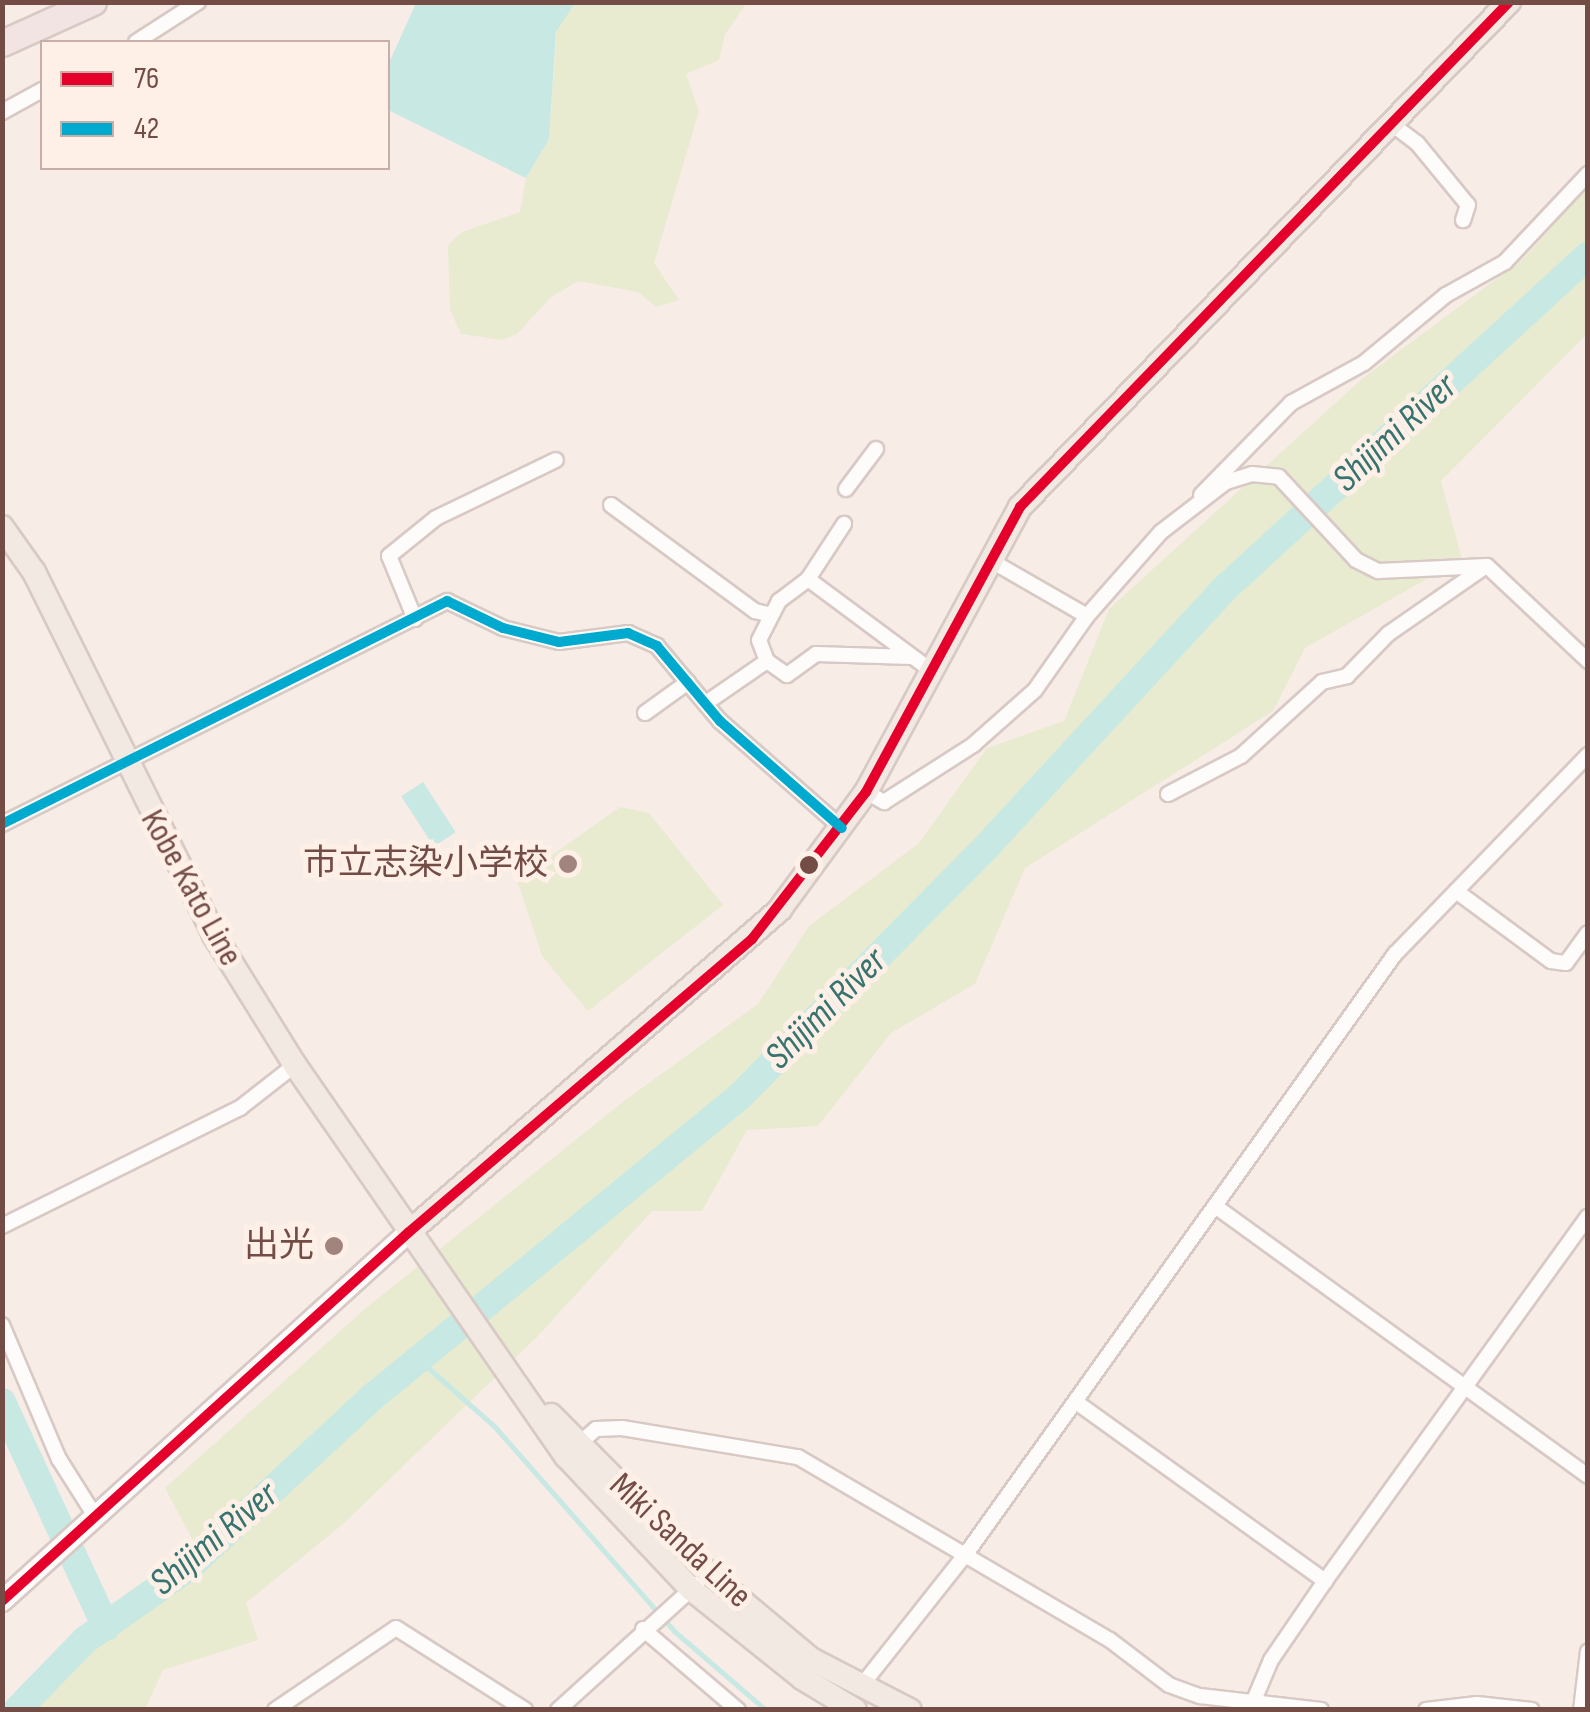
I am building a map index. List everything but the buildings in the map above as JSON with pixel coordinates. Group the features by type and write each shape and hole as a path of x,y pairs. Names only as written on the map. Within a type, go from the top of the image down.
{"highway":[{"path":"2,28 60,2"},
{"path":"2,43 93,2"}],"main road":[{"path":"409,1232 752,939 842,828 866,792 919,662 1020,507 1088,434 1193,334 1509,2"},
{"name":"Kobe Kato Line","path":"2,527 34,572 124,764 214,935 295,1065 409,1232"},
{"name":"Miki Sanda Line","path":"409,1232 498,1357 572,1450 700,1581 802,1678 853,1709 862,1685 811,1659 700,1581"},
{"path":"862,1685 910,1710"}],"street":[{"path":"139,40 198,2"},
{"path":"2,112 40,91"},
{"path":"1393,125 1417,143 1468,205 1463,220"},
{"path":"866,792 884,802 972,745 1035,690 1087,616 1291,404 1364,363 1446,295 1505,262 1588,174"},
{"path":"846,489 876,449"},
{"path":"415,619 389,556 436,518 556,460"},
{"path":"1198,500 1252,474 1279,476 1356,560 1399,575 1487,566 1588,660"},
{"path":"611,504 756,611 771,615"},
{"path":"844,524 808,579 771,615 759,640 767,661 787,675 816,654 919,662"},
{"path":"987,559 1087,616"},
{"path":"1168,794 1242,756 1322,682 1347,676 1388,634 1487,566"},
{"path":"808,579 919,662"},
{"path":"2,824 447,601 503,628 558,642 628,633 657,646 706,703 842,828"},
{"path":"706,703 767,661"},
{"path":"645,714 688,682"},
{"path":"862,1685 966,1554 1395,954 1588,755"},
{"path":"1456,891 1550,961 1566,963 1588,933"},
{"path":"2,1226 240,1108 295,1065"},
{"path":"1215,1206 1588,1476"},
{"path":"1252,1706 1272,1660 1325,1581 1588,1216"},
{"path":"2,1601 409,1232"},
{"path":"2,1325 59,1459 95,1516"},
{"path":"1076,1402 1325,1581"},
{"path":"572,1450 596,1429 622,1428 798,1456 1110,1640 1169,1685 1252,1706 1321,1710"},
{"path":"558,1710 700,1581"},
{"path":"647,1626 738,1710"},
{"path":"275,1710 396,1628 524,1710"},
{"path":"1582,1710 1588,1650"},
{"path":"1426,1710 1532,1710"}],"green space":[{"path":"575,3 747,3 725,34 719,60 686,74 699,111 654,263 679,300 656,307 638,292 578,281 550,298 517,334 502,340 461,334 450,310 448,245 462,232 520,212 526,178 549,139 557,27"},
{"path":"1587,188 1587,334 1441,481 1462,559 1305,648 1273,711 1025,868 975,984 891,1033 818,1126 747,1130 702,1211 652,1211 537,1337 343,1524 246,1603 258,1640 163,1670 145,1709 34,1710 75,1665 204,1561 165,1488 366,1308 624,1101 758,1004 809,926 919,843 987,748 1064,721 1109,609 1363,378 1522,260"},
{"path":"620,807 649,813 723,905 588,1011 542,956 517,880"}],"water":[{"path":"416,3 575,3 556,32 549,139 526,178 390,111 390,61"},
{"path":"423,782 456,832 434,846 401,796"},
{"path":"92,1631 27,1709 3,1709 3,1707"}],"waterway":[{"name":"Shijimi River","path":"17,1710 85,1640 189,1567 375,1395 738,1098 988,845 1222,591 1588,256"},
{"path":"418,1359 495,1427 674,1631 766,1710"},
{"path":"2,1402 106,1627"}],"transit line":[{"name":"76","path":"2,1601 409,1232 752,939 866,792 1020,507 1509,2"},
{"name":"42","path":"2,824 447,601 503,628 559,642 628,633 657,646 720,721 842,828"}],"place":[{"name":"市立志染小学校","path":"568,864"},
{"name":"出光","path":"334,1246"}]}
